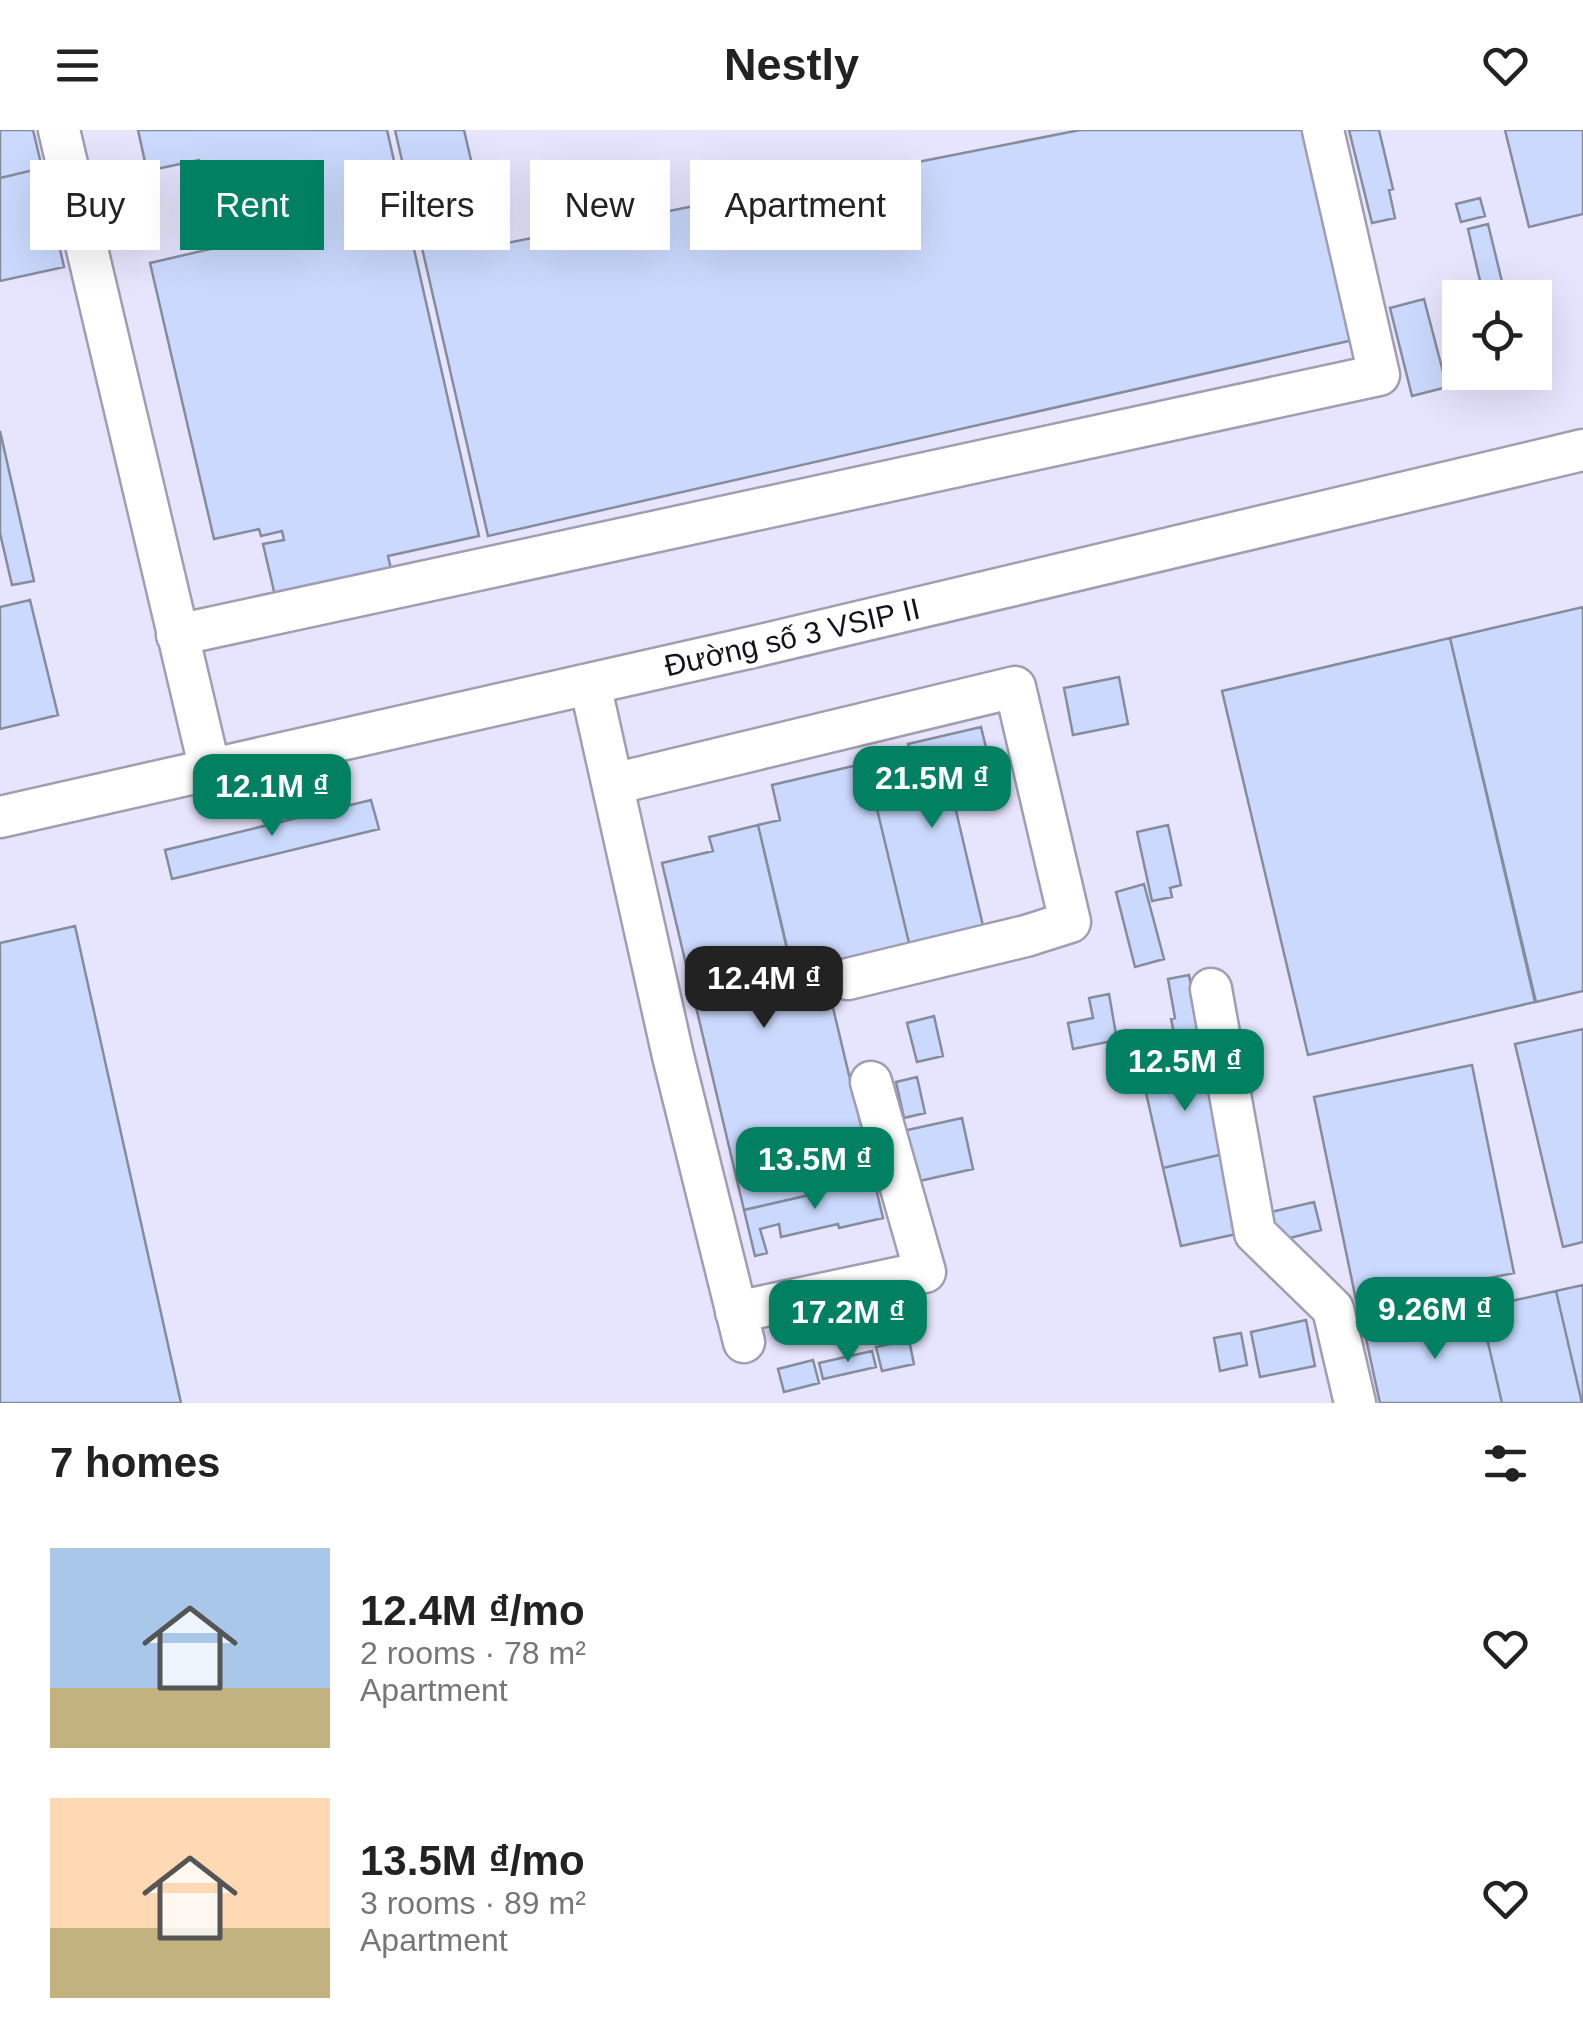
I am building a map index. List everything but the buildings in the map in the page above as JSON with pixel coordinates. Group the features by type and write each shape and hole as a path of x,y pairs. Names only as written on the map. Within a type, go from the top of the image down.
{"street":[{"path":"58,130 210,770"},
{"path":"178,635 1379,376 1322,130"},
{"name":"Đường số 3 VSIP II","path":"0,817 590,684 1583,450"},
{"path":"590,684 673,1056 740,1327 925,1272 871,1082"},
{"path":"613,784 1016,687 1070,922 848,978"},
{"path":"1211,989 1255,1233 1333,1309 1355,1403"}],"shaded area":[{"path":"0,130 1583,130 1583,1403 0,1403"}]}
